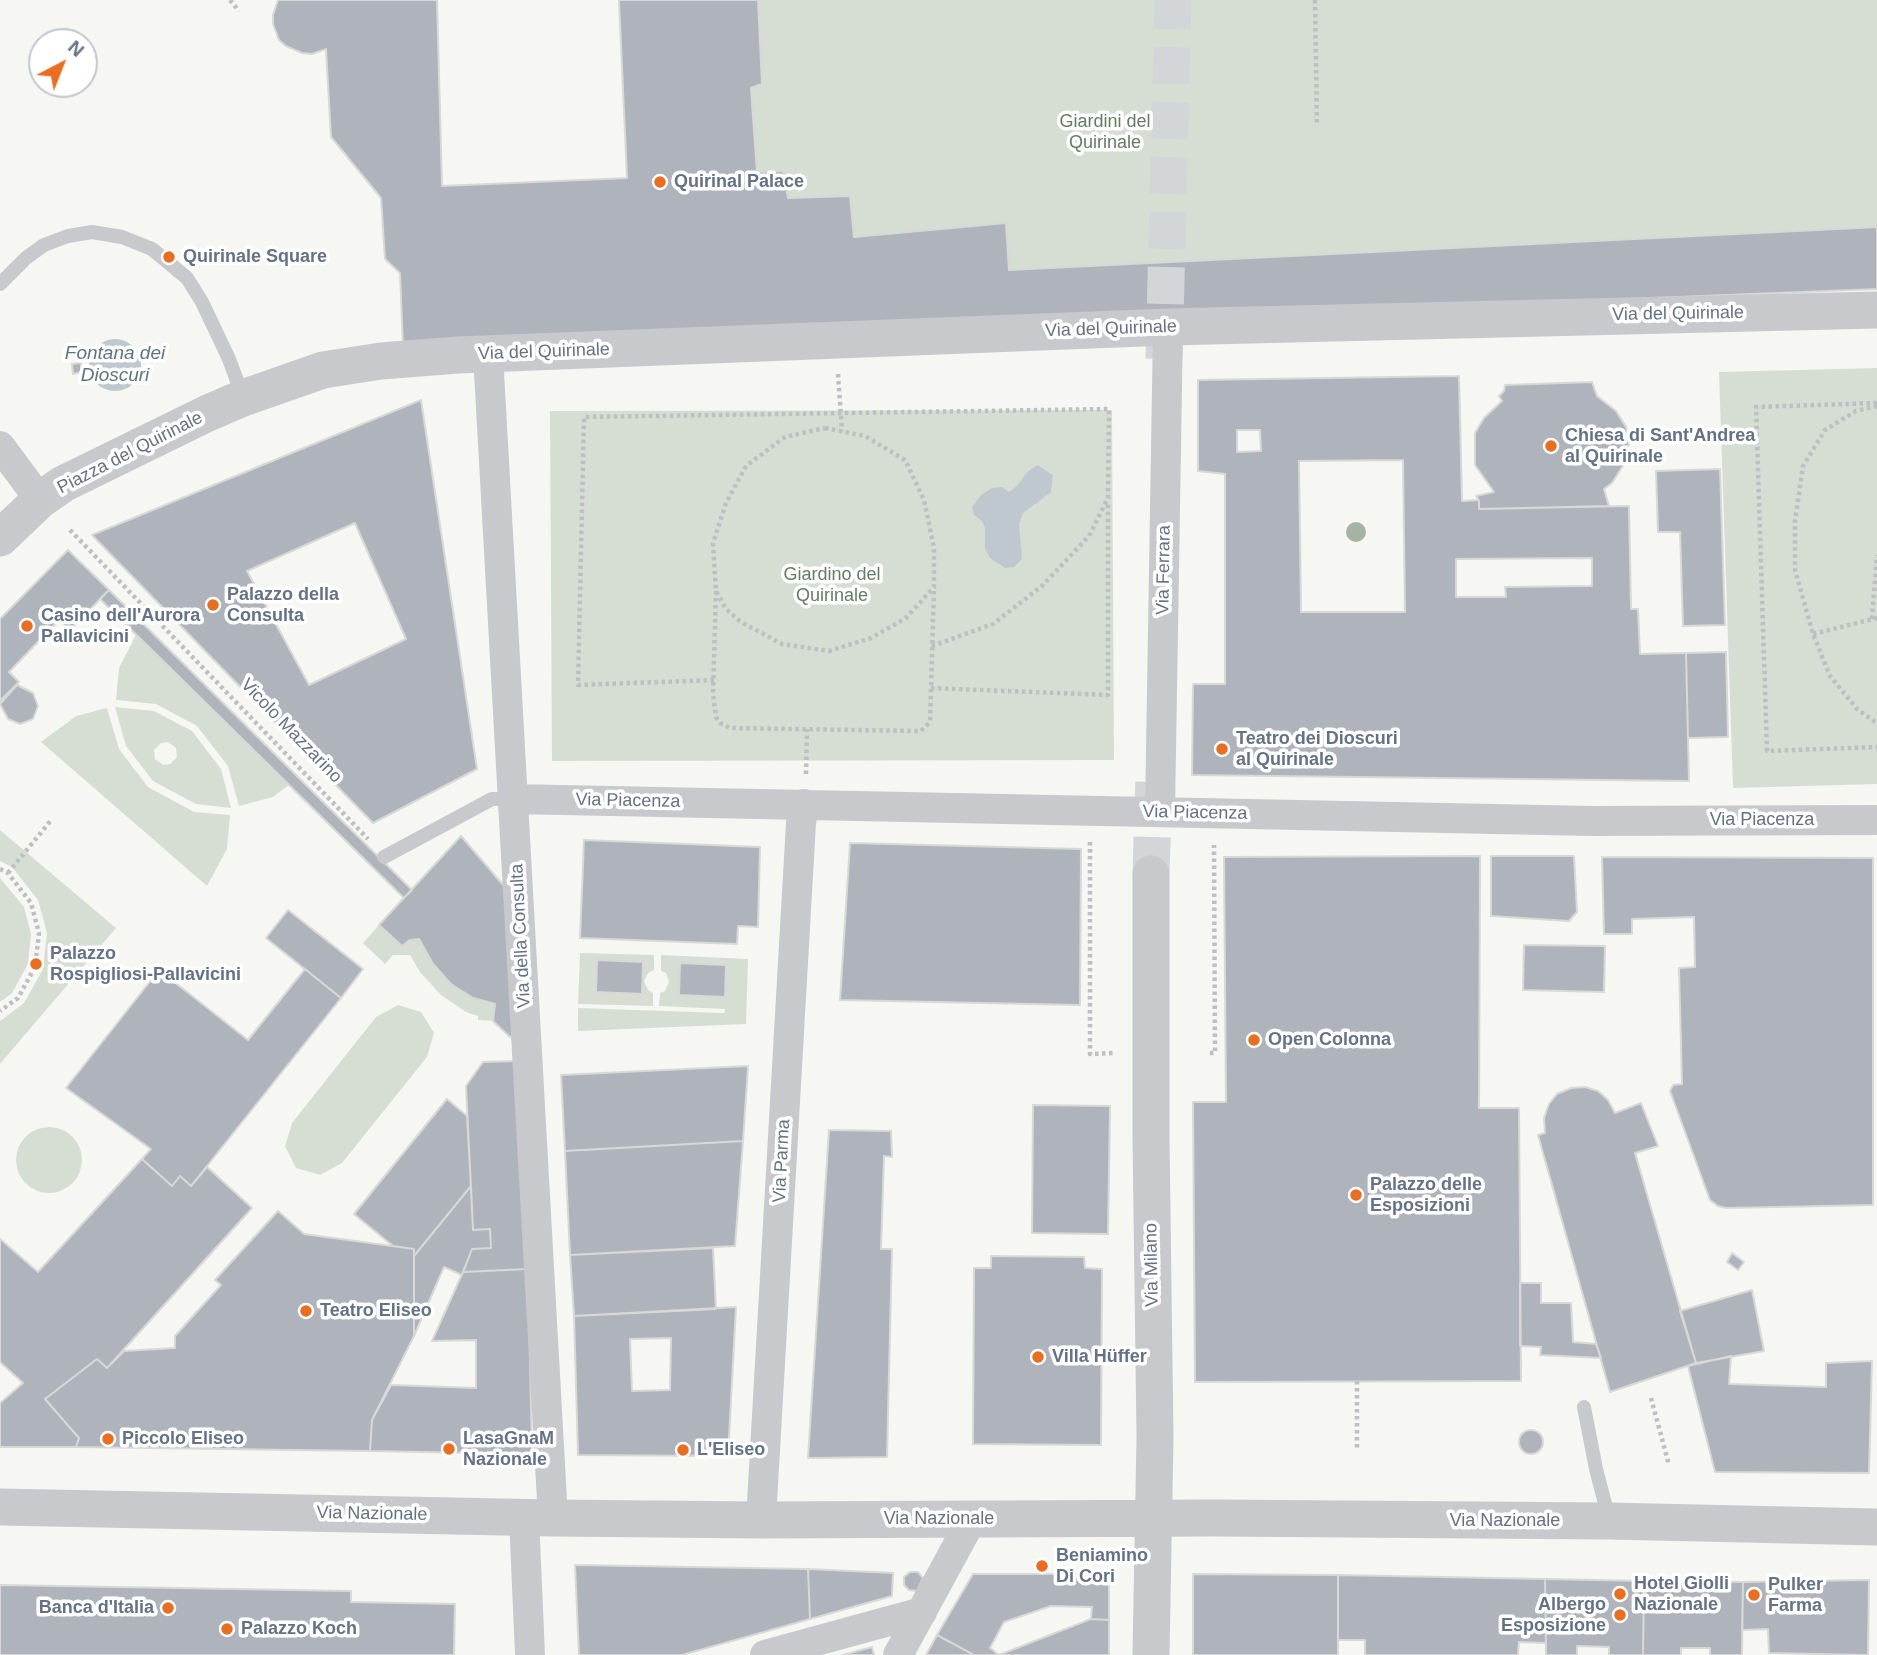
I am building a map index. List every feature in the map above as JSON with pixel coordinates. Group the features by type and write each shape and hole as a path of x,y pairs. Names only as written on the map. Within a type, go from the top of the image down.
{"street":[{"name":"Via del Quirinale","path":"346,366 431,356 1168,327 1877,310"},
{"name":"Via Ferrara","path":"1160,812 1168,327"},
{"name":"Via della Consulta","path":"488,354 513,799 539,1517 530,1655"},
{"name":"Piazza del Quirinale","path":"0,446 40,500 63,484 243,398 323,370 346,366"},
{"path":"0,538 40,500"},
{"name":"Via Piacenza","path":"513,799 1592,821 1877,820"},
{"name":"Via Parma","path":"761,1520 804,804"},
{"name":"Via Milano","path":"1151,874 1154,1519 1151,1655"},
{"name":"Via Nazionale","path":"0,1507 761,1520 972,1518 1609,1521 1877,1527"},
{"path":"898,1655 972,1518"},
{"path":"765,1655 922,1612"}],"lane":[{"path":"0,284 26,258 44,245 68,236 92,232 122,237 152,249 187,278 202,302 229,359 243,398"},
{"path":"384,857 492,799 513,799"},
{"path":"1584,1407 1609,1521"}],"path":[{"path":"230,0 239,11"},
{"path":"1315,0 1317,126"},
{"path":"838,373 842,432"},
{"path":"1877,405 1856,411 1825,430 1803,466 1794,520 1796,570 1813,634 1830,676 1857,709 1877,723"},
{"path":"1877,405 1756,407 1767,751 1877,747"},
{"path":"713,680 578,685 584,417 1109,410 1108,695 931,688"},
{"path":"825,428 842,432 865,436 905,460 924,500 934,548 930,722 927,728 921,731 730,728 720,723 716,717 713,680 716,591 713,543 726,503 746,466 785,437 825,428"},
{"path":"932,646 993,624 1042,586 1089,536 1108,498"},
{"name":"Vicolo Mazzarino","path":"70,530 384,857"},
{"path":"1813,634 1874,618 1877,555"},
{"path":"716,591 726,609 741,622 782,644 829,651 871,638 906,618 934,587"},
{"path":"804,804 807,729"},
{"path":"8,873 52,819"},
{"path":"1090,841 1090,1054 1114,1054"},
{"path":"1210,1054 1215,1054 1214,844"},
{"path":"0,869 8,873 31,903 39,933 35,967 18,998 0,1012"},
{"path":"1357,1381 1357,1451"},
{"path":"1651,1398 1669,1465"}],"green space":[{"name":"Giardini del Quirinale","path":"758,0 1877,0 1877,227 1009,270 1005,223 854,237 850,196 788,198 783,171 757,172 751,88 762,84"},
{"path":"1877,368 1877,784 1733,788 1719,372"},
{"name":"Giardino del Quirinale","path":"1112,410 1114,760 552,761 550,411"},
{"path":"136,635 289,785 273,797 239,806 228,766 197,726 156,704 116,700 119,668"},
{"path":"115,707 154,711 192,731 221,769 231,808 196,804 153,781 126,746","holes":["168,742 176,748 177,757 170,764 163,765 155,759 154,750 161,743"]},
{"path":"107,708 119,749 148,787 194,812 230,815 227,849 207,886 41,742 76,716"},
{"path":"0,830 116,928 0,1064 0,1021 24,1003 43,969 47,933 38,900 12,867 0,861"},
{"path":"0,878 24,907 31,934 28,964 12,993 0,1002"},
{"path":"379,925 401,945 419,939 451,984 473,998 495,1004 493,1021 478,1020 478,1016 466,1012 441,995 420,972 410,955 393,955 385,964 363,943"},
{"path":"580,953 654,955 654,970 648,973 644,981 648,990 653,993 653,1006 578,1004"},
{"path":"661,955 748,959 746,1024 578,1031 578,1008 724,1013 725,1009 659,1006 660,993 665,991 669,982 666,973 661,971"},
{"path":"398,1005 421,1012 434,1033 427,1057 342,1163 320,1175 296,1168 285,1146 292,1123 376,1017"},
{"path":"49,1127 62,1130 72,1137 79,1147 82,1160 79,1173 72,1183 62,1190 49,1193 36,1190 26,1183 19,1173 16,1160 19,1147 26,1137 36,1130"}],"water":[{"name":"Fontana dei Dioscuri","path":"115,339 134,346 141,365 134,384 115,391 96,384 89,365 96,346"},
{"path":"1037,465 1053,475 1051,492 1023,513 1019,524 1022,559 1014,567 1005,568 990,558 985,549 985,528 982,521 974,515 972,507 981,495 992,488 1002,487 1009,492"}],"building":[{"name":"Quirinal Palace","path":"278,0 437,0 442,186 627,178 619,0 758,0 762,84 751,88 757,172 783,171 788,198 850,196 854,237 1006,223 1009,270 1877,227 1877,289 1480,305 404,372 400,273 385,259 381,198 331,137 326,49 312,54 302,53 279,40 273,24"},
{"path":"81,363 82,372 73,374 72,364"},
{"path":"1459,376 1462,501 1479,500 1479,509 1629,506 1631,609 1638,609 1640,654 1686,653 1689,781 1192,775 1193,684 1225,684 1225,474 1198,471 1198,380","holes":["1237,430 1260,430 1261,451 1237,452","1403,460 1405,612 1301,612 1299,461","1592,558 1592,586 1505,587 1506,597 1456,597 1456,559"]},
{"name":"Chiesa di Sant'Andrea al Quirinale","path":"1592,382 1597,396 1616,411 1626,427 1629,443 1624,464 1612,483 1604,489 1609,506 1479,509 1476,496 1494,492 1475,465 1475,433 1484,418 1502,401 1499,396 1505,385"},
{"name":"Palazzo della Consulta","path":"421,400 477,769 373,823 92,535","holes":["355,523 406,639 309,685 247,571"]},
{"path":"1720,469 1725,625 1683,626 1680,532 1658,532 1656,471"},
{"name":"Casino dell'Aurora Pallavicini","path":"68,550 109,590 69,631 59,620 9,672 19,682 0,701 0,619"},
{"path":"109,590 412,890 404,898 100,599"},
{"path":"1726,652 1728,737 1688,738 1686,653"},
{"path":"17,685 33,693 38,706 33,719 20,724 8,719 0,704"},
{"path":"461,836 504,886 515,1034 510,1037 493,1021 495,1004 473,998 451,984 433,964 419,939 410,940 402,946 379,925"},
{"path":"584,840 760,847 758,927 738,926 737,944 580,938"},
{"path":"850,843 1081,849 1080,1005 840,1000"},
{"name":"Palazzo delle Esposizioni","path":"1480,856 1479,1108 1519,1108 1521,1381 1195,1382 1193,1102 1226,1102 1224,857"},
{"path":"1491,856 1574,856 1577,912 1569,921 1491,916"},
{"path":"1602,857 1873,858 1873,1205 1726,1208 1710,1200 1670,1091 1673,1085 1682,1084 1679,968 1695,967 1694,917 1632,919 1632,934 1604,934"},
{"path":"288,910 363,969 341,998 266,938"},
{"path":"1524,945 1605,946 1604,992 1523,990"},
{"path":"597,960 643,962 642,994 596,992"},
{"path":"680,963 726,965 725,997 679,995"},
{"path":"305,969 341,998 191,1186 180,1176 172,1186 142,1159 151,1149 66,1088 159,970 248,1040"},
{"path":"517,1061 528,1269 463,1272 472,1249 491,1248 490,1229 473,1230 466,1086 483,1062"},
{"path":"748,1066 743,1141 565,1151 561,1075"},
{"path":"1585,1087 1598,1091 1608,1100 1615,1113 1641,1103 1658,1146 1635,1153 1696,1363 1610,1392 1538,1135 1545,1133 1544,1118 1549,1104 1557,1094 1571,1088"},
{"path":"447,1099 467,1116 471,1186 414,1256 414,1249 393,1246 354,1214"},
{"path":"1033,1105 1110,1106 1108,1234 1032,1233"},
{"path":"829,1130 891,1131 892,1157 884,1156 881,1249 892,1249 887,1457 808,1458"},
{"path":"743,1141 735,1246 570,1255 565,1151"},
{"path":"142,1159 172,1186 180,1176 191,1186 207,1167 252,1208 107,1368 97,1359 45,1399 79,1438 76,1447 0,1447 0,1403 23,1383 0,1362 0,1239 38,1272"},
{"path":"471,1186 473,1230 490,1229 491,1248 472,1249 462,1275 444,1267 414,1336 414,1256"},
{"name":"Teatro Eliseo","path":"278,1211 304,1234 414,1249 414,1336 372,1420 370,1451 76,1447 79,1438 45,1399 97,1359 107,1368 124,1351 175,1348 175,1336 221,1285 215,1280"},
{"path":"713,1248 716,1309 574,1316 570,1255"},
{"path":"1732,1253 1744,1262 1738,1270 1727,1262"},
{"name":"Villa Hüffer","path":"991,1256 1084,1257 1085,1268 1102,1269 1101,1445 973,1444 974,1268 991,1268"},
{"path":"528,1269 532,1454 370,1451 372,1420 391,1385 476,1388 476,1340 432,1341 463,1272"},
{"path":"1520,1283 1541,1283 1541,1303 1571,1303 1573,1342 1596,1344 1601,1358 1540,1355 1541,1347 1520,1346"},
{"path":"1752,1290 1764,1351 1696,1363 1680,1311"},
{"path":"736,1307 728,1456 578,1455 574,1316","holes":["671,1338 670,1390 632,1391 630,1339"]},
{"path":"1731,1356 1729,1384 1826,1387 1826,1363 1872,1361 1869,1473 1715,1472 1688,1366"},
{"path":"1531,1430 1542,1437 1543,1442 1536,1453 1531,1454 1520,1447 1519,1442 1526,1431"},
{"path":"575,1565 808,1569 810,1619 682,1655 579,1655"},
{"path":"808,1569 893,1573 892,1596 810,1619"},
{"path":"910,1572 918,1572 923,1578 917,1591 909,1590 904,1585 904,1577"},
{"path":"973,1574 1109,1574 1109,1620 1091,1619 1092,1607 1051,1606 1004,1622 990,1648 999,1655 974,1655 937,1635"},
{"path":"1193,1574 1338,1575 1338,1655 1193,1655"},
{"path":"1338,1575 1545,1579 1546,1643 1519,1642 1518,1655 1365,1655 1365,1640 1338,1640"},
{"path":"1545,1579 1644,1581 1643,1655 1609,1655 1609,1647 1577,1646 1577,1655 1546,1655"},
{"path":"1869,1580 1868,1655 1769,1653 1768,1629 1742,1630 1743,1582"},
{"path":"1644,1581 1743,1582 1742,1655 1710,1655 1710,1648 1681,1648 1681,1655 1643,1655"},
{"name":"Palazzo Koch","path":"0,1585 351,1591 351,1602 455,1604 454,1655 0,1655"},
{"path":"1091,1619 1109,1620 1109,1655 999,1655"},
{"path":"937,1635 974,1655 926,1655"},
{"path":"872,1647 874,1655 843,1655"}],"tunnel":[{"path":"1164,359 1173,0"},
{"path":"1151,874 1154,777"}],"place":[{"name":"Quirinal Palace","path":"660,182"},
{"name":"Quirinale Square","path":"169,257"},
{"name":"Chiesa di Sant'Andrea al Quirinale","path":"1551,446"},
{"name":"Palazzo della Consulta","path":"213,605"},
{"name":"Casino dell'Aurora Pallavicini","path":"27,626"},
{"name":"Teatro dei Dioscuri al Quirinale","path":"1222,749"},
{"name":"Palazzo Rospigliosi-Pallavicini","path":"36,964"},
{"name":"Open Colonna","path":"1254,1040"},
{"name":"Palazzo delle Esposizioni","path":"1356,1195"},
{"name":"Teatro Eliseo","path":"306,1311"},
{"name":"Villa Hüffer","path":"1038,1357"},
{"name":"Piccolo Eliseo","path":"108,1439"},
{"name":"LasaGnaM Nazionale","path":"449,1449"},
{"name":"L'Eliseo","path":"683,1450"},
{"name":"Beniamino Di Cori","path":"1042,1566"},
{"name":"Hotel Giolli Nazionale","path":"1620,1594"},
{"name":"Pulker Farma","path":"1754,1595"},
{"name":"Banca d'Italia","path":"168,1608"},
{"name":"Albergo Esposizione","path":"1620,1615"},
{"name":"Palazzo Koch","path":"227,1629"}]}
